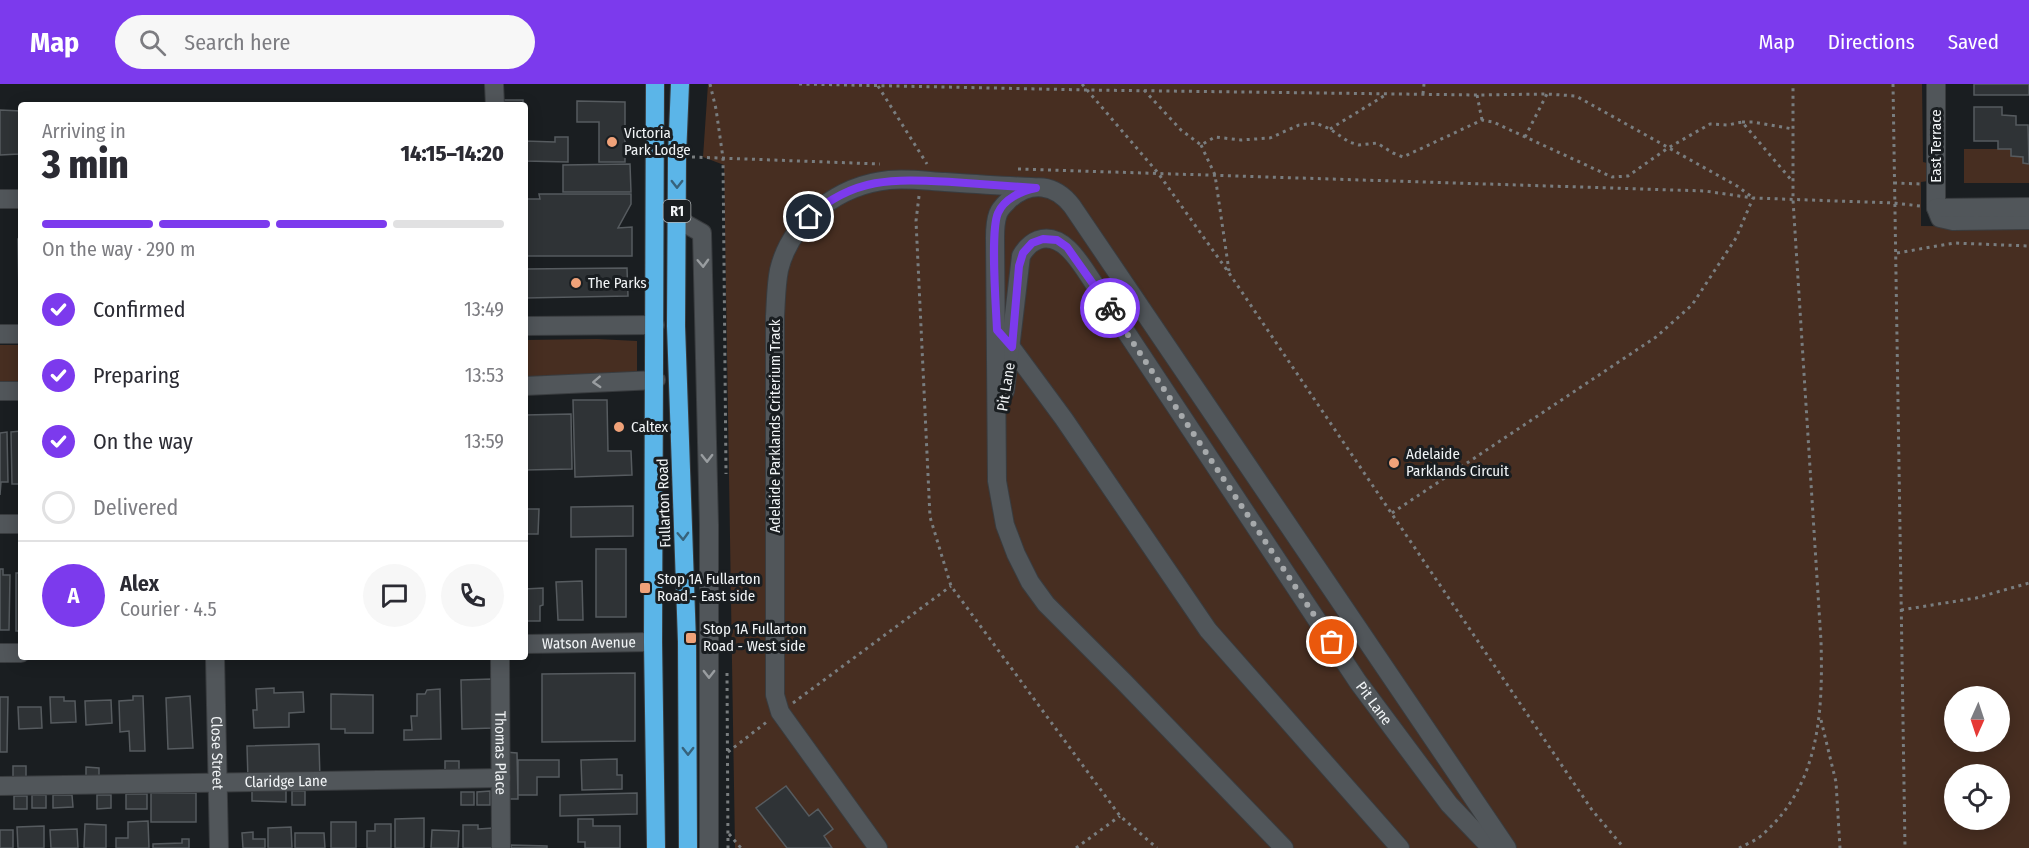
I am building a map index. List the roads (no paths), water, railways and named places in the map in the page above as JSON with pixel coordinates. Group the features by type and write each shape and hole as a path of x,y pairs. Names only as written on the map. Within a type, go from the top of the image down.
{"highway":[{"name":"Fullarton Road","path":"655,84 656,380 653,642 656,848"},
{"name":"Fullarton Road","path":"680,84 676,219 677,372 687,642 688,848"},
{"path":"656,380 677,372"},
{"path":"653,642 687,642"}],"street":[{"path":"494,84 495,102"},
{"name":"East Terrace","path":"1936,84 1936,208"},
{"name":"Adelaide Parklands Criterium Track","path":"878,848 780,712 776,695 775,316 776,288 780,268 788,248 800,229 824,204 862,186 919,173 1036,188"},
{"path":"1284,848 1046,604 1034,588 1016,554 1005,525 997,481 995,238 997,216 1001,208 1025,190 1050,189 1059,193 1072,206 1507,848"},
{"path":"0,199 18,199"},
{"path":"2029,207 1936,208 1940,218 1953,221 2029,220"},
{"path":"676,219 702,233 709,525 709,848"},
{"name":"Pit Lane","path":"995,446 1012,347 1021,256 1028,246 1037,240 1048,238 1057,240 1067,247 1099,291 1358,682 1449,804 1491,848"},
{"path":"528,326 655,325"},
{"path":"997,330 1064,419 1208,630 1400,848"},
{"path":"0,334 18,334"},
{"path":"528,386 656,380"},
{"path":"0,391 18,391"},
{"path":"0,524 18,524"},
{"name":"Watson Avenue","path":"528,645 653,642"},
{"path":"0,653 18,653"},
{"name":"Close Street","path":"215,660 219,848"},
{"name":"Thomas Place","path":"500,660 501,848"},
{"name":"Claridge Lane","path":"0,786 501,778"}],"place":[{"name":"Victoria Park Lodge","path":"612,142"},
{"name":"The Parks","path":"576,283"},
{"name":"Caltex","path":"619,427"},
{"name":"Adelaide Parklands Circuit","path":"1394,463"},
{"name":"Stop 1A Fullarton Road - East side","path":"645,588"},
{"name":"Stop 1A Fullarton Road - West side","path":"691,638"}]}
